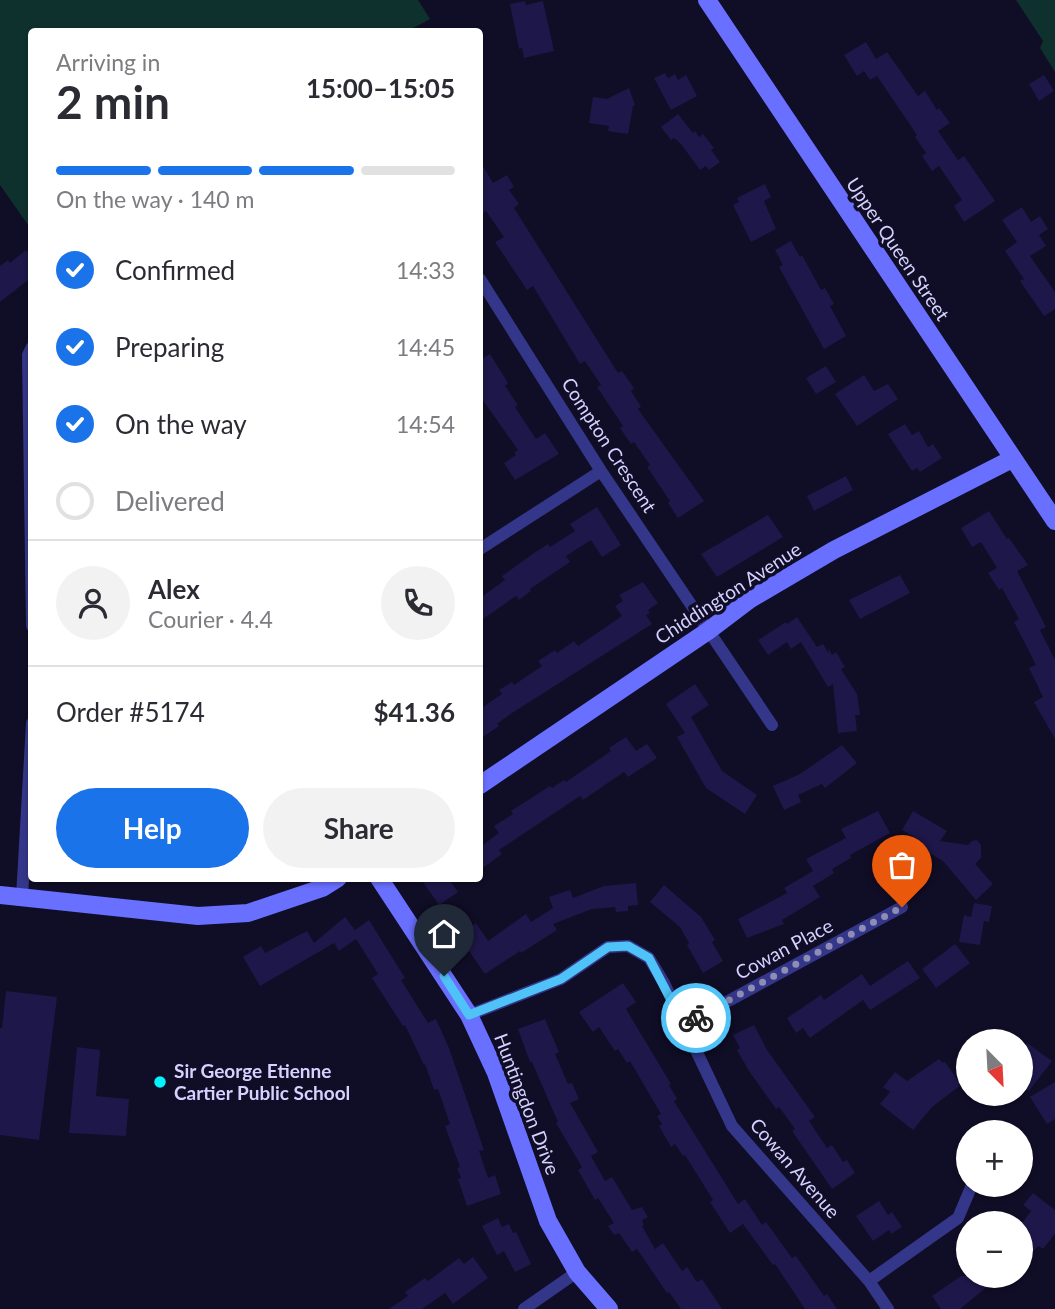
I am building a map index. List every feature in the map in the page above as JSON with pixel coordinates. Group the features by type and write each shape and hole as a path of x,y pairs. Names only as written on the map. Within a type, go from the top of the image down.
{"street":[{"name":"Upper Queen Street","path":"707,0 1055,521"},
{"name":"Compton Crescent","path":"483,284 601,471 772,725"},
{"name":"Chiddington Avenue","path":"483,783 708,631 749,600 834,550 1012,459"},
{"path":"483,547 601,471"},
{"path":"22,897 28,793"},
{"path":"0,895 198,916 248,913 322,888 332,882"},
{"name":"Huntingdon Drive","path":"382,882 469,1015 496,1073 548,1221 577,1272 609,1309"},
{"name":"Cowan Place","path":"684,1025 902,907"},
{"name":"Cowan Avenue","path":"469,1015 561,979 608,947 628,946 649,958 732,1126 869,1281 888,1309"},
{"path":"869,1281 958,1218 967,1197"},
{"path":"524,1309 577,1272"}],"green space":[{"path":"0,0 418,0 430,19 413,28 28,28 28,225 0,185"},
{"path":"1016,0 1055,0 1055,72 1040,48 1043,41"}],"building":[{"path":"525,1 526,5 543,1 554,51 524,58 522,48 519,49 510,4"},
{"path":"866,42 876,59 887,52 918,96 925,91 937,110 939,108 950,123 938,131 958,160 964,156 995,201 964,222 954,206 962,200 939,166 932,171 922,156 926,153 915,137 917,135 877,76 870,80 864,71 857,76 844,55"},
{"path":"665,73 668,78 675,74 678,80 686,75 697,96 671,110 654,78"},
{"path":"1044,75 1054,91 1039,101 1029,84"},
{"path":"629,88 635,105 628,134 608,131 609,126 589,123 593,97 607,99"},
{"path":"678,114 693,133 695,131 699,137 703,134 714,148 711,150 720,162 709,170 706,166 700,170 681,144 674,138 671,140 661,127"},
{"path":"483,166 493,183 507,175 514,187 509,190 519,204 514,208 618,373 622,371 634,388 631,391 641,407 638,409 704,501 678,518 647,467 650,465 620,428 623,426 597,387 601,385 585,361 580,364 533,286 527,290 495,242 504,237 486,211 483,213"},
{"path":"765,184 771,197 764,201 776,229 751,242 733,205 739,202 737,198"},
{"path":"1022,207 1031,222 1040,216 1048,229 1039,235 1046,246 1030,256 1055,292 1055,309 1044,316 1020,281 1024,279 1005,251 1017,242 1002,220"},
{"path":"791,241 821,290 825,288 834,304 830,306 846,336 824,349 779,267 783,265 775,250"},
{"path":"26,250 28,280 0,302 0,266 8,260 10,263"},
{"path":"490,354 508,383 505,386 518,405 515,407 536,439 545,433 559,454 515,480 504,463 516,455 514,453 518,450 483,400 483,358"},
{"path":"826,366 836,382 816,394 806,378"},
{"path":"864,375 874,391 888,384 898,399 857,426 835,394"},
{"path":"905,424 912,435 919,431 928,447 933,444 942,458 920,472 917,468 912,471 888,434"},
{"path":"846,476 853,490 814,511 807,496"},
{"path":"597,507 621,545 602,557 591,540 566,556 570,562 530,589 531,591 519,600 516,596 483,619 483,596 505,580 502,576 534,553 548,544 550,547 575,531 570,524"},
{"path":"989,511 1028,565 1017,571 1046,627 1040,630 1055,660 1055,739 1034,702 1043,697 1029,668 1036,665 1014,622 1019,619 1002,588 999,590 988,573 997,568 981,542 972,547 961,528"},
{"path":"768,515 783,537 717,577 701,554"},
{"path":"900,575 910,593 860,619 849,600"},
{"path":"643,582 658,603 648,610 650,613 646,615 652,624 509,715 483,737 483,707 502,694 499,690 512,682 514,685 542,666 538,661 555,650 557,653 574,641 578,646 622,616 615,606 623,601 619,595"},
{"path":"797,617 817,647 823,644 829,654 828,648 832,655 836,652 845,667 841,669 857,694 860,715 855,715 857,731 838,733 833,684 828,687 801,642 791,649 787,642 768,655 758,640"},
{"path":"695,684 709,705 691,717 722,771 757,795 745,814 706,788 677,737 685,733 666,704"},
{"path":"626,737 636,751 647,744 657,758 628,777 624,772 583,800 580,796 499,850 502,854 483,868 483,845 499,833 494,826 513,814 511,811 550,786 552,788 564,780 566,782 611,751 609,748"},
{"path":"842,745 857,763 825,788 822,784 798,795 801,802 784,810 773,786 800,774"},
{"path":"878,811 890,833 850,855 851,858 832,869 834,873 813,886 820,897 782,920 784,924 747,938 738,919 787,893 784,888 813,871 806,859 846,838 841,829"},
{"path":"913,811 947,831 940,841 968,845 977,840 981,845 981,858 975,864 993,884 976,900 943,861 916,845 919,840 902,830"},
{"path":"423,882 451,882 458,892 439,905"},
{"path":"636,883 638,905 628,906 628,911 616,912 615,907 592,909 553,924 557,930 485,974 458,935 476,923 488,941 526,914 531,922 553,908 549,897 570,890 573,898 604,886"},
{"path":"664,885 701,917 715,940 712,942 723,961 703,973 680,927 650,902"},
{"path":"974,903 992,906 989,922 984,921 980,945 959,942 964,915 971,917"},
{"path":"345,917 355,930 369,920 405,978 401,980 428,1023 436,1019 449,1048 484,1150 479,1151 488,1178 495,1175 501,1194 467,1206 458,1179 461,1178 457,1168 460,1167 445,1126 450,1124 438,1089 434,1090 425,1064 405,1025 403,1026 372,978 378,974 356,939 339,951 334,943 260,986 243,957 261,946 265,953 307,931 314,943"},
{"path":"955,944 970,963 936,988 922,969"},
{"path":"908,961 920,978 870,1010 863,1000 810,1038 803,1028 796,1033 787,1018 821,995 824,1000 862,974 870,986"},
{"path":"623,983 636,1002 626,1009 671,1084 669,1085 677,1099 674,1101 738,1204 745,1199 762,1225 766,1222 792,1258 796,1256 824,1296 827,1294 837,1309 805,1309 775,1264 773,1265 743,1224 730,1233 685,1155 683,1156 675,1144 671,1147 659,1126 662,1124 657,1116 661,1114 630,1061 627,1063 618,1049 615,1051 599,1027 593,1032 579,1012"},
{"path":"6,991 57,997 39,1140 0,1135 0,1028"},
{"path":"545,1019 559,1052 555,1054 568,1084 572,1083 579,1099 570,1103 598,1152 591,1156 605,1181 612,1177 632,1210 642,1207 648,1217 642,1220 642,1226 655,1249 663,1243 682,1271 687,1267 697,1282 702,1279 722,1309 681,1309 637,1249 632,1252 619,1233 614,1235 608,1226 614,1223 598,1198 595,1200 578,1170 582,1167 556,1123 558,1122 518,1029"},
{"path":"754,1025 767,1050 815,1117 809,1121 827,1148 832,1145 843,1162 847,1160 855,1173 832,1189 792,1131 795,1129 779,1107 776,1109 737,1050 740,1048 733,1035"},
{"path":"77,1047 100,1050 96,1096 129,1099 126,1136 69,1133"},
{"path":"1033,1047 1052,1061 1033,1086"},
{"path":"939,1059 945,1062 956,1078 956,1089 932,1107 913,1130 880,1104 890,1092 883,1087 895,1072 907,1081"},
{"path":"1055,1082 1055,1119 1047,1124 1033,1102 1033,1095"},
{"path":"1033,1193 1055,1210 1055,1234 1043,1249 1039,1246 1033,1251 1033,1211 1023,1205 1033,1197"},
{"path":"879,1201 888,1215 892,1212 902,1227 891,1234 889,1230 873,1241 856,1216"},
{"path":"498,1218 502,1227 509,1224 513,1233 516,1232 531,1264 515,1272 504,1251 497,1255 482,1226"},
{"path":"473,1257 488,1278 453,1304 445,1293 422,1309 389,1309 408,1296 405,1292 425,1278 428,1281 459,1258 464,1264"},
{"path":"956,1279 956,1288 985,1288 960,1309 941,1309 932,1296"}],"way so far":[{"path":"696,1018 902,907"}],"place":[{"name":"Sir George Etienne Cartier Public School","path":"160,1082"}],"route":[{"path":"444,976 469,1015 561,979 608,947 628,946 649,958 684,1025 696,1018"}]}
